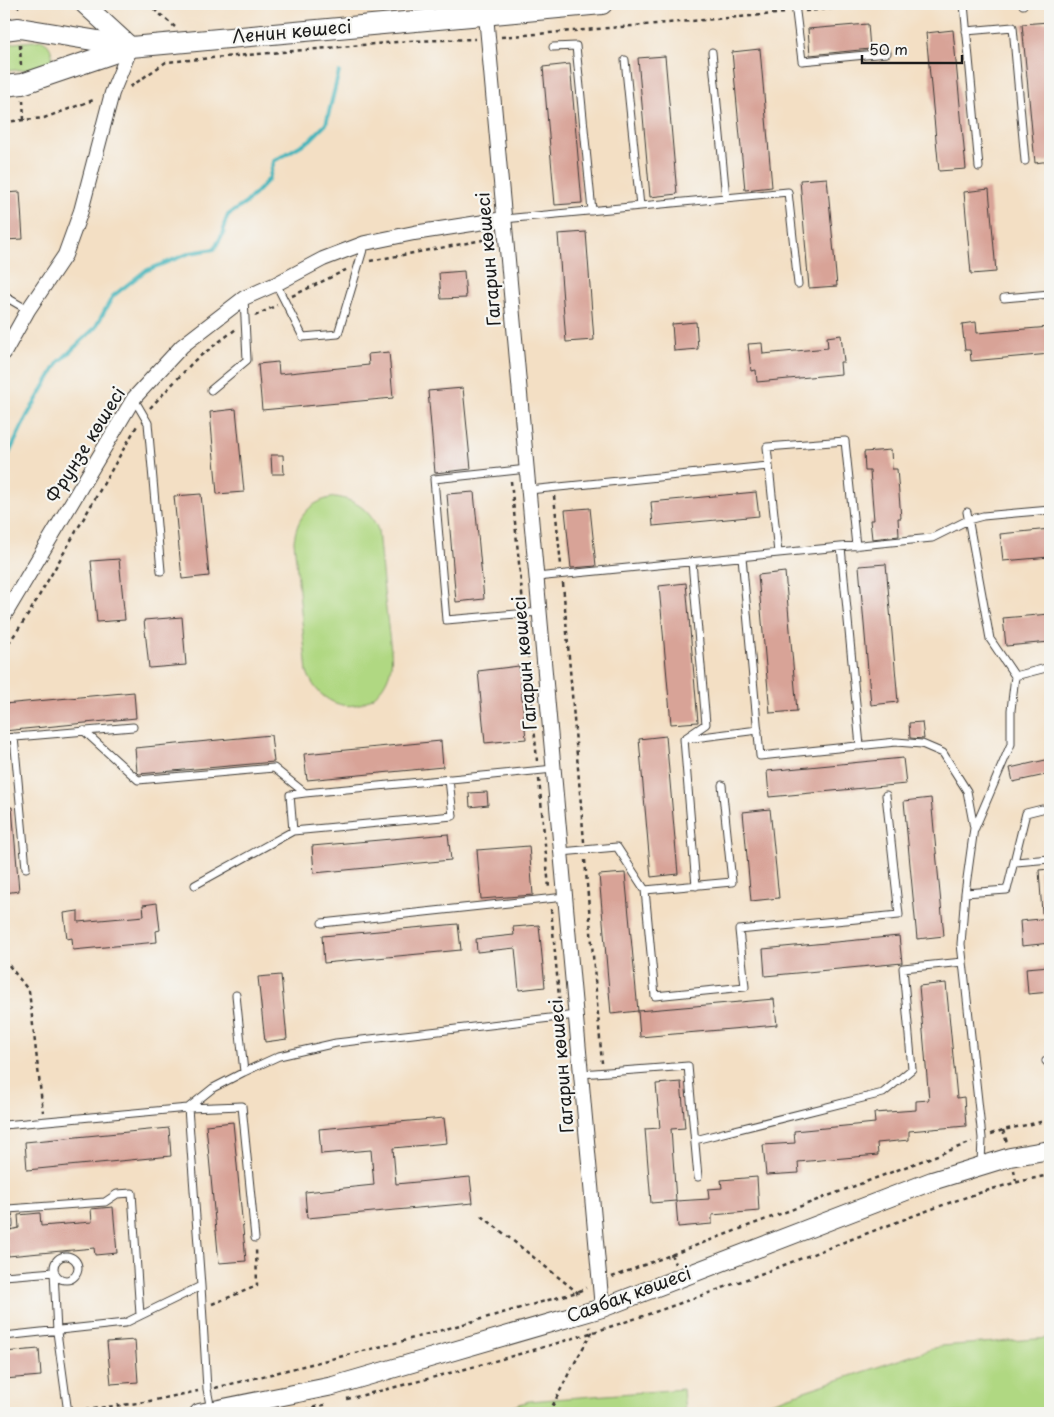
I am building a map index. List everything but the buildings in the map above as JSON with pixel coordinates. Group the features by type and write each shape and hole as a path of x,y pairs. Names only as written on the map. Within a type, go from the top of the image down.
{"main road":[{"name":"Ленин көшесі","path":"13,85 131,47 486,12 602,4"},
{"name":"Ленин көшесі","path":"11,29 131,47"}],"street":[{"path":"84,4 131,47"},
{"path":"100,4 131,47"},
{"name":"Гагарин көшесі","path":"486,12 602,1308"},
{"path":"4,353 28,310 65,255 81,211 112,93 131,47"},
{"name":"Фрунзе көшесі","path":"4,616 134,398 182,346 244,298 276,284 323,259 365,244 414,233 504,219"},
{"name":"Саябақ көшесі","path":"205,1412 333,1386 602,1308 932,1181 1010,1157 1050,1150"}],"lane":[{"path":"795,4 802,61 887,53"},
{"path":"964,4 979,167"},
{"path":"966,31 1013,27 1025,161"},
{"path":"553,47 576,46 592,211"},
{"path":"712,52 726,198"},
{"path":"625,60 640,206"},
{"path":"504,219 788,192 798,284"},
{"path":"276,284 303,337 338,334 365,244"},
{"path":"1004,298 1050,294"},
{"path":"4,296 28,310"},
{"path":"211,390 247,360 244,298"},
{"path":"134,398 148,423 161,571"},
{"path":"778,552 767,447 845,440 856,546"},
{"path":"529,490 768,466"},
{"path":"527,470 434,479 446,620 540,612"},
{"path":"536,577 932,538 968,516 1050,510"},
{"path":"968,516 990,639 1015,676 1011,710 1011,744 974,828 965,892 961,944 982,1138 981,1165"},
{"path":"841,547 860,746"},
{"path":"742,557 760,756 896,742 922,744 943,753 967,791 974,828"},
{"path":"684,739 706,724 692,562"},
{"path":"1015,676 1050,667"},
{"path":"4,738 133,727"},
{"path":"684,739 758,730"},
{"path":"84,731 138,780 274,768 305,793"},
{"path":"14,737 26,868"},
{"path":"684,739 696,886"},
{"path":"293,831 290,794 554,769"},
{"path":"195,885 293,831 454,816 449,779"},
{"path":"645,890 732,882 722,785"},
{"path":"561,852 618,847 645,890 655,996 745,987 739,930 899,915 886,796"},
{"path":"965,892 1007,890 1016,862 1026,813 1042,810"},
{"path":"1016,862 1050,859"},
{"path":"322,923 565,897"},
{"path":"696,1140 883,1093 912,1069 903,968 963,962"},
{"path":"236,995 244,1072"},
{"path":"188,1108 213,1088 278,1056 336,1043 576,1015"},
{"path":"581,1074 688,1066 698,1177"},
{"path":"4,1125 188,1108 242,1106 255,1238"},
{"path":"188,1108 207,1390 205,1412"},
{"path":"4,1226 9,1225 8,1209 105,1202 117,1194 132,1193 140,1315"},
{"path":"4,1276 54,1272 57,1332 68,1413"},
{"path":"4,1336 57,1332 125,1323 201,1286"}],"path":[{"path":"18,4 11,29 13,85 24,120"},
{"path":"148,4 179,30"},
{"path":"4,122 44,118 129,87 166,62 409,41 488,38 890,4"},
{"path":"510,471 560,1017"},
{"path":"553,488 562,574 603,1072"},
{"path":"4,959 29,991 44,1121"},
{"path":"68,1413 145,1402 207,1390 403,1341 577,1292 600,1281 1003,1130 1050,1120"},
{"path":"347,1399 414,1383 592,1332 689,1300 966,1196 1016,1181 1050,1175"},
{"path":"482,1216 577,1292 592,1332 549,1413"},
{"path":"202,1308 257,1286 255,1238"},
{"path":"290,1413 328,1404"}],"green space":[{"path":"43,40 49,46 52,53 51,61 46,68 4,71 4,44"},
{"path":"336,497 343,498 362,508 371,517 378,530 391,654 390,671 383,686 372,698 350,706 336,703 325,697 312,683 307,672 294,541 298,524 307,511 319,502"},
{"path":"1050,1338 1050,1413 738,1413 941,1346"},
{"path":"683,1389 685,1413 493,1413 529,1401"}],"waterway":[{"path":"4,464 27,416 58,363 95,328 113,296 145,271 190,253 214,249 224,232 224,225 228,215 246,203 269,179 274,161 310,140 326,124 339,72"}]}
